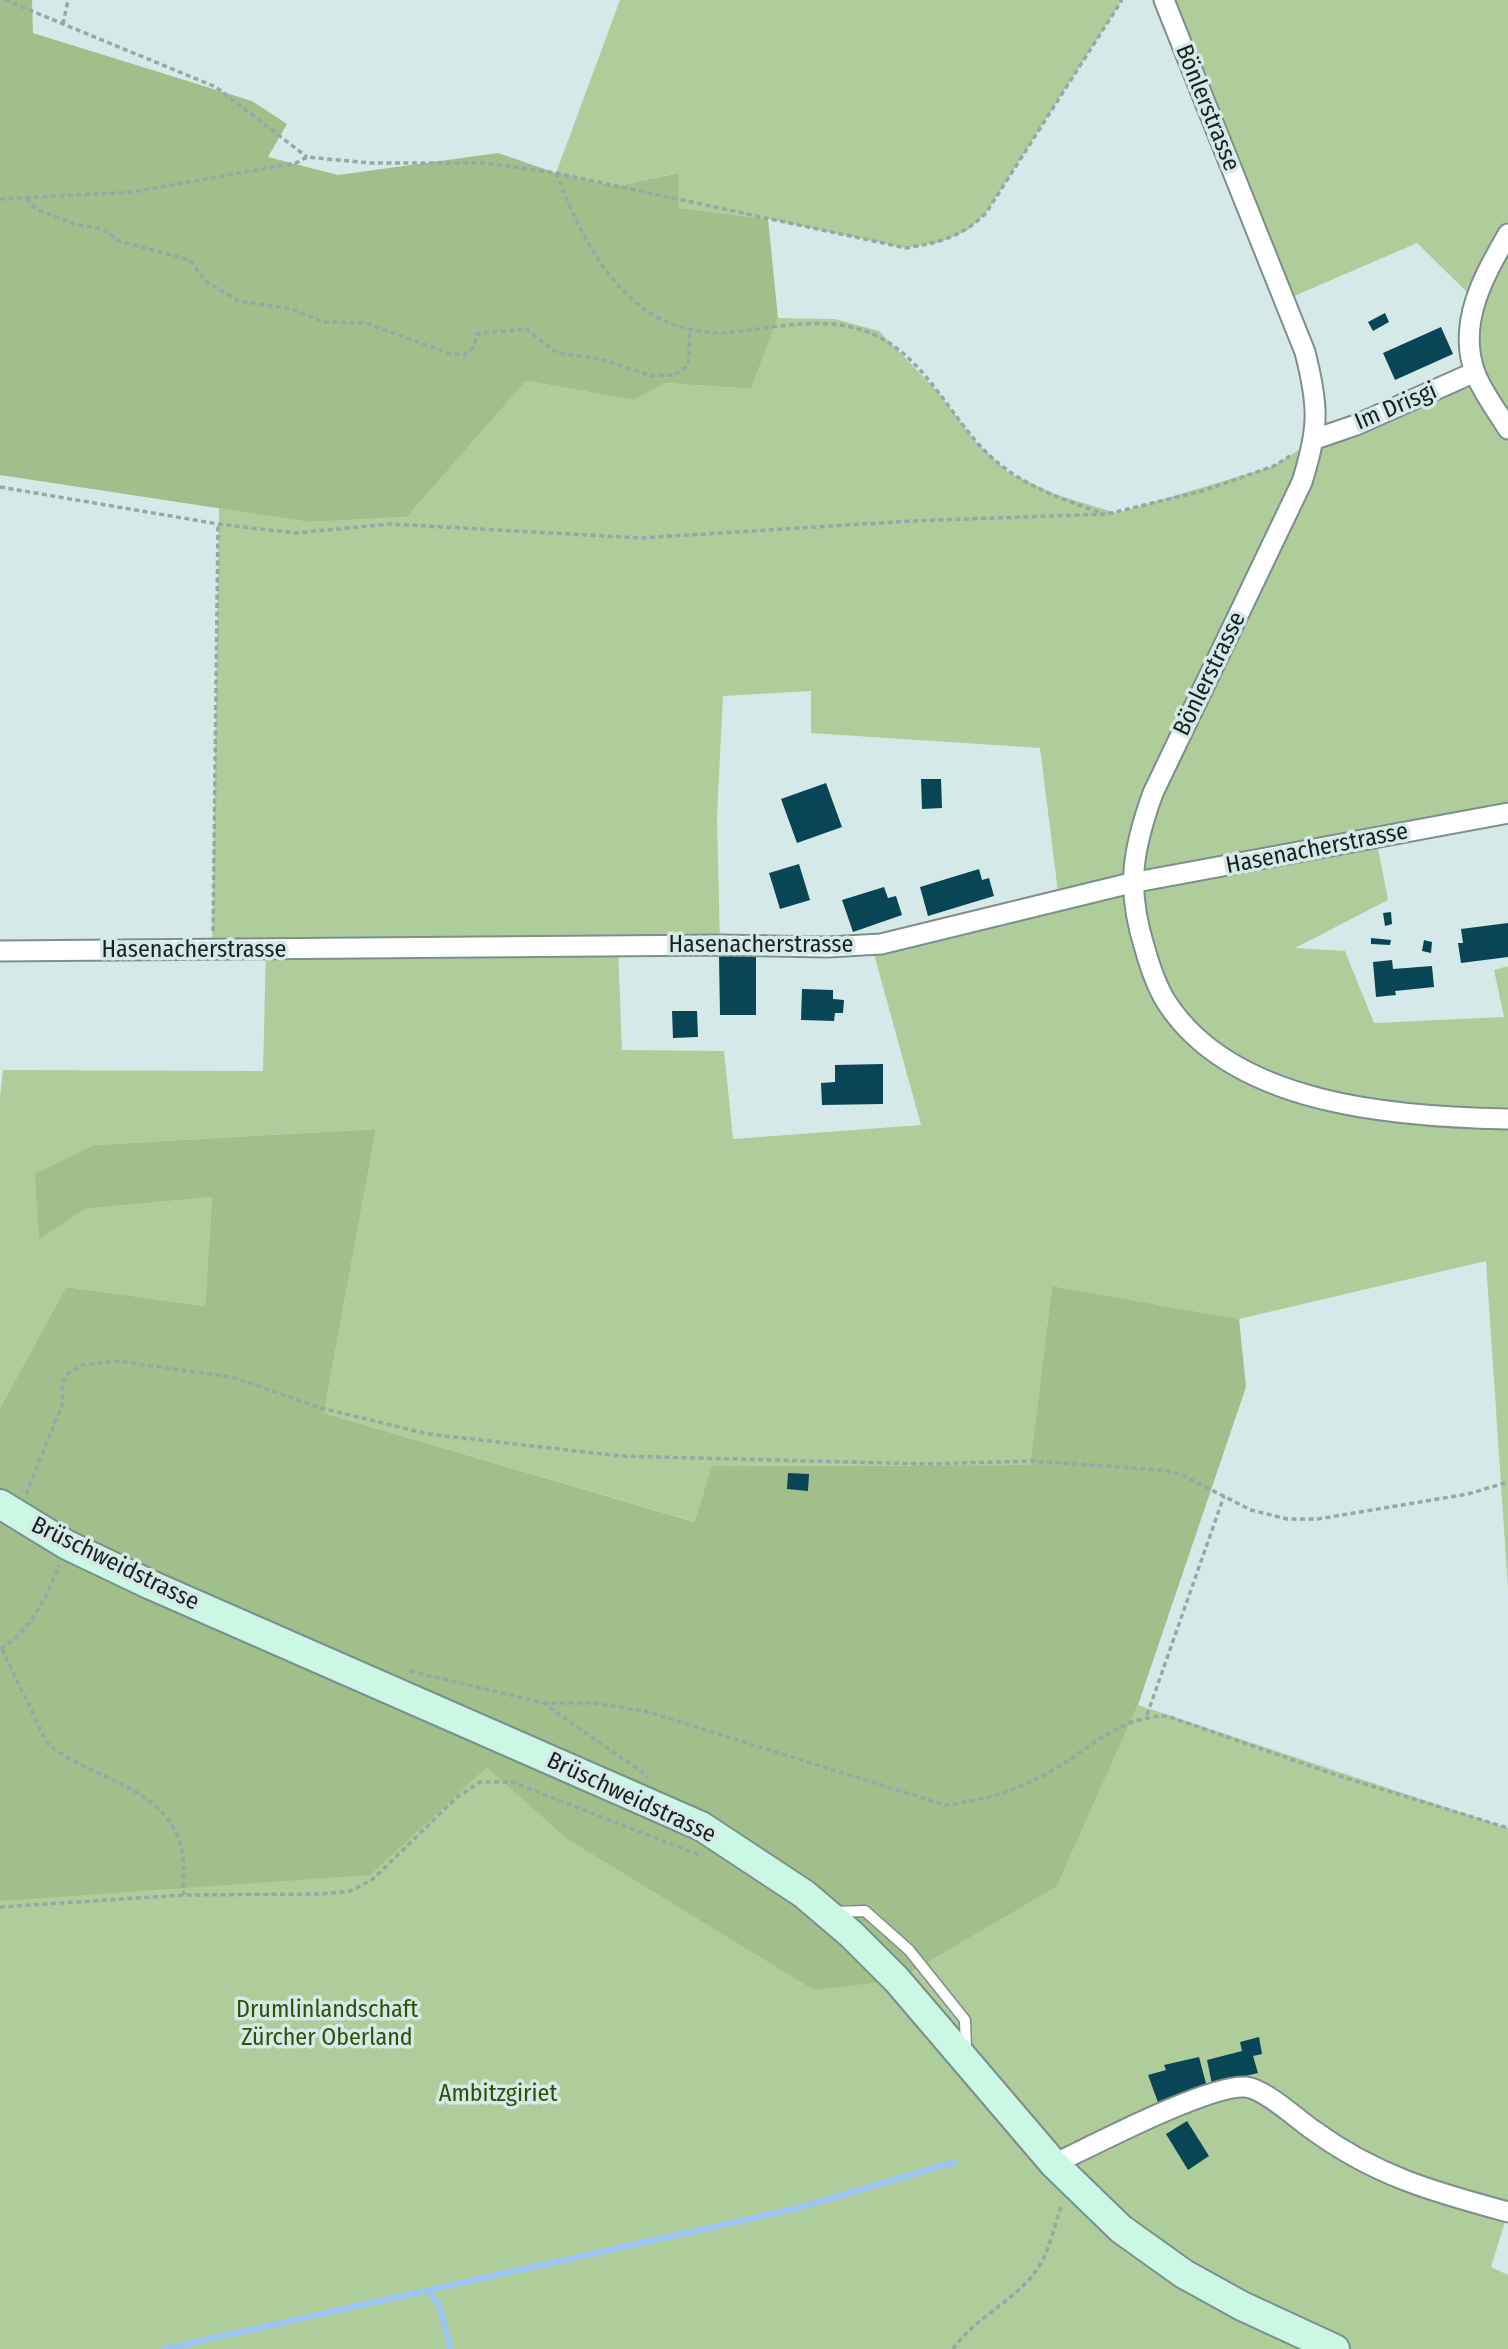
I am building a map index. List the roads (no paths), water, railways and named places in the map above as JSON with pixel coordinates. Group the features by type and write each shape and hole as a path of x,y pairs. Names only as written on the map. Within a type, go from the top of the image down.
{"street":[{"name":"Bönlerstrasse","path":"1164,0 1305,352 1315,392 1315,439 1302,482 1153,793 1142,824 1131,883 1136,920 1152,972 1167,1003 1194,1034 1225,1058 1283,1087 1357,1109 1441,1118 1508,1119"},
{"path":"1508,234 1474,299 1470,343 1475,372 1508,429"},
{"name":"Im Drisgi","path":"1315,439 1356,425 1475,372"},
{"name":"Hasenacherstrasse","path":"0,951 720,945 828,947 881,944 1131,883 1508,813"},
{"name":"Brüschweidstrasse","path":"0,1504 66,1545 701,1826 804,1894 897,1980 1062,2173 1121,2229 1184,2274 1242,2306 1335,2349"},
{"path":"1062,2173 1187,2104 1232,2088 1248,2087 1262,2093 1329,2142 1377,2171 1436,2192 1508,2212"}],"waterway":[{"path":"164,2349 794,2209 955,2162"},
{"path":"429,2292 439,2305 451,2349"}],"park label":[{"name":"Drumlinlandschaft Zürcher Oberland","path":"327,2024"},
{"name":"Ambitzgiriet","path":"498,2094"}]}
